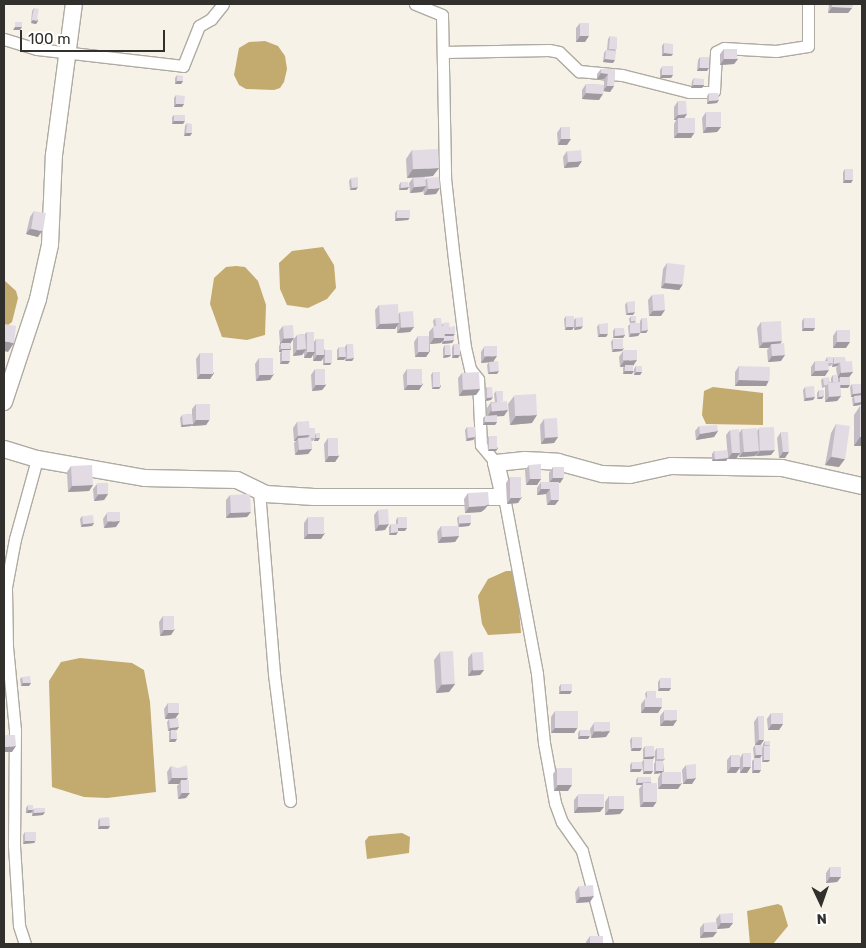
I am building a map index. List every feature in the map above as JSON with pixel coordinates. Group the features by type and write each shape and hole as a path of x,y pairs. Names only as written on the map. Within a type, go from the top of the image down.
{"street":[{"path":"4,402 16,358 38,299 50,245 54,155 74,4"},
{"path":"4,38 38,49 183,66 199,26 211,19 223,4"},
{"path":"415,4 442,15 445,178 465,347 470,368 478,379 481,445 496,463 504,497 537,674 544,743 555,803 562,822 582,851 608,944"},
{"path":"444,52 549,50 559,52 579,71 622,75 689,92 710,92 714,91 716,52 724,48 776,51 808,46 808,4"},
{"path":"4,449 37,460 145,478 237,480 266,494 314,497 504,497"},
{"path":"25,944 19,925 14,845 15,730 7,647 6,587 15,539 37,460"},
{"path":"496,463 525,460 558,462 602,474 630,475 671,466 782,468 862,486"},
{"path":"259,491 274,674 290,801"}],"shaded area":[{"path":"265,41 278,46 285,56 287,69 284,82 280,88 274,90 246,89 239,85 234,75 239,48 249,42"},
{"path":"323,247 334,265 336,288 327,299 308,308 287,305 280,289 279,263 292,251"},
{"path":"226,267 245,267 258,281 266,305 265,335 247,340 222,337 210,304 214,278"},
{"path":"4,280 16,291 18,298 12,322 4,328"},
{"path":"713,387 763,393 763,425 706,424 702,415 704,391"},
{"path":"506,571 516,571 521,633 488,635 482,624 478,596 488,579"},
{"path":"80,658 132,663 144,670 150,702 156,792 107,798 84,797 52,787 49,681 61,662"},
{"path":"402,833 410,837 409,853 367,859 365,841 369,836"},
{"path":"778,904 782,906 788,926 773,944 750,944 747,911"}],"building":[{"path":"832,4 853,4 852,8 832,7"},
{"path":"34,8 39,9 37,21 32,20"},
{"path":"15,22 22,22 22,27 15,27"},
{"path":"580,23 589,23 589,36 580,36"},
{"path":"610,36 617,37 617,49 609,49"},
{"path":"664,43 673,44 673,54 664,53"},
{"path":"724,49 737,49 737,59 724,59"},
{"path":"606,50 616,51 615,60 605,59"},
{"path":"700,57 709,57 709,68 700,68"},
{"path":"662,66 673,66 673,75 662,75"},
{"path":"601,69 615,69 614,86 607,86 608,74 601,73"},
{"path":"177,75 183,76 183,81 177,81"},
{"path":"694,78 704,79 704,85 693,85"},
{"path":"586,84 604,85 604,94 586,93"},
{"path":"709,93 718,93 719,100 709,101"},
{"path":"176,95 185,96 184,104 176,104"},
{"path":"678,101 686,101 687,114 678,115"},
{"path":"706,112 721,112 721,127 706,127"},
{"path":"174,115 185,115 185,121 174,121"},
{"path":"678,118 695,118 695,133 678,133"},
{"path":"187,123 192,124 192,133 186,133"},
{"path":"561,127 570,127 570,139 561,139"},
{"path":"438,149 439,168 413,169 412,150"},
{"path":"581,150 582,161 568,162 567,151"},
{"path":"845,169 853,169 853,180 845,180"},
{"path":"358,177 358,187 352,188 351,178"},
{"path":"425,177 426,186 414,187 413,178"},
{"path":"439,177 440,188 428,189 427,178"},
{"path":"401,182 408,182 409,187 401,188"},
{"path":"397,210 410,210 410,218 397,218"},
{"path":"34,211 46,213 43,231 31,229"},
{"path":"667,263 685,265 683,285 665,283"},
{"path":"664,294 665,310 653,311 652,295"},
{"path":"635,301 635,312 628,313 627,302"},
{"path":"398,304 399,323 380,324 379,305"},
{"path":"413,311 414,327 401,328 400,312"},
{"path":"566,316 574,316 574,327 566,327"},
{"path":"631,316 636,316 636,321 631,321"},
{"path":"583,317 583,326 576,327 576,318"},
{"path":"435,318 441,318 442,326 436,326"},
{"path":"642,318 647,318 648,330 642,331"},
{"path":"804,318 815,318 815,328 804,328"},
{"path":"781,321 782,341 762,342 761,322"},
{"path":"449,322 450,331 450,327 455,326 455,334 444,334 443,323"},
{"path":"608,323 608,334 600,334 599,324"},
{"path":"630,323 640,323 640,333 630,333"},
{"path":"4,324 16,326 14,343 4,341"},
{"path":"293,325 294,338 284,339 283,326"},
{"path":"433,326 444,326 445,338 434,338"},
{"path":"615,328 624,328 625,335 615,336"},
{"path":"837,330 850,330 850,342 837,342"},
{"path":"307,332 314,332 314,352 307,352"},
{"path":"305,334 306,349 297,350 297,335"},
{"path":"418,336 429,336 429,352 418,352"},
{"path":"444,336 454,336 454,340 444,341"},
{"path":"316,339 324,339 324,355 316,355"},
{"path":"613,339 623,339 623,349 613,349"},
{"path":"281,343 290,343 290,349 281,349"},
{"path":"784,343 785,355 772,356 771,344"},
{"path":"347,344 353,344 354,358 347,359"},
{"path":"454,344 460,344 460,355 454,355"},
{"path":"445,345 450,345 451,355 445,355"},
{"path":"484,346 497,346 497,356 484,356"},
{"path":"339,347 345,347 346,357 339,357"},
{"path":"282,350 290,350 290,361 282,361"},
{"path":"325,350 332,350 332,363 325,363"},
{"path":"623,350 637,350 637,360 623,360"},
{"path":"200,353 213,353 213,374 200,374"},
{"path":"827,357 833,357 833,363 828,363"},
{"path":"834,357 845,357 846,362 834,364"},
{"path":"259,358 273,358 273,375 259,375"},
{"path":"498,361 499,371 490,372 489,362"},
{"path":"815,361 828,361 829,370 815,371"},
{"path":"852,361 853,372 841,373 840,362"},
{"path":"625,365 633,365 633,371 625,371"},
{"path":"636,366 642,366 642,372 636,372"},
{"path":"739,366 770,367 769,381 739,380"},
{"path":"315,369 325,369 325,385 315,385"},
{"path":"407,369 422,369 422,385 407,385"},
{"path":"433,372 440,372 440,387 433,387"},
{"path":"479,372 480,389 463,390 462,373"},
{"path":"833,375 838,375 838,382 833,382"},
{"path":"829,377 830,382 824,385 823,378"},
{"path":"840,377 850,377 850,385 840,385"},
{"path":"840,382 841,396 829,397 828,383"},
{"path":"852,384 862,384 862,393 853,394"},
{"path":"814,386 815,397 806,398 805,387"},
{"path":"487,387 492,387 493,397 487,398"},
{"path":"819,390 824,390 824,396 819,397"},
{"path":"496,391 503,391 503,401 497,402"},
{"path":"536,394 537,415 515,416 514,395"},
{"path":"862,395 862,402 855,403 854,396"},
{"path":"507,401 508,410 492,412 491,403"},
{"path":"196,404 210,404 210,420 196,420"},
{"path":"860,406 862,406 862,437 860,437"},
{"path":"192,414 193,424 183,425 182,415"},
{"path":"497,415 497,422 485,422 485,416"},
{"path":"557,418 558,437 545,438 544,419"},
{"path":"309,421 310,435 298,436 297,422"},
{"path":"836,424 850,426 845,459 831,457"},
{"path":"717,425 718,431 700,434 699,426"},
{"path":"467,427 475,427 475,437 468,438"},
{"path":"774,427 775,450 760,451 759,428"},
{"path":"309,428 315,428 315,438 308,437 310,435"},
{"path":"757,428 759,451 744,452 742,429"},
{"path":"739,429 740,453 732,453 730,430"},
{"path":"781,432 788,432 789,452 783,452"},
{"path":"316,433 320,433 320,438 316,438"},
{"path":"489,436 497,436 497,449 489,449"},
{"path":"311,437 312,449 299,450 298,438"},
{"path":"328,438 338,438 338,456 328,456"},
{"path":"727,450 728,458 715,460 714,452"},
{"path":"541,464 541,479 530,479 529,465"},
{"path":"92,465 93,485 72,486 71,466"},
{"path":"553,467 564,467 564,478 553,478"},
{"path":"510,477 521,477 521,498 510,498"},
{"path":"541,482 559,482 559,500 551,500 550,489 541,489"},
{"path":"97,483 108,483 108,494 97,494"},
{"path":"488,492 489,504 469,507 468,493"},
{"path":"250,494 251,512 231,513 230,495"},
{"path":"388,509 389,524 379,525 378,510"},
{"path":"107,512 120,512 120,521 107,521"},
{"path":"93,515 94,523 83,524 82,516"},
{"path":"459,515 471,515 471,523 459,523"},
{"path":"308,517 324,517 324,534 308,534"},
{"path":"398,517 407,517 407,528 398,528 398,532 391,533 391,524 398,524"},
{"path":"441,526 459,526 459,536 442,537"},
{"path":"163,616 174,616 174,630 163,630"},
{"path":"453,651 455,684 442,685 440,652"},
{"path":"483,652 484,670 473,671 472,653"},
{"path":"30,676 31,683 23,683 22,677"},
{"path":"660,678 671,678 671,688 660,688"},
{"path":"561,684 572,684 572,691 561,691"},
{"path":"647,691 656,691 656,698 647,698"},
{"path":"645,698 662,698 662,707 645,707"},
{"path":"168,703 179,703 179,713 168,713"},
{"path":"664,710 677,710 677,720 664,720"},
{"path":"555,711 578,711 578,728 555,728"},
{"path":"771,713 783,713 783,724 771,724"},
{"path":"758,716 764,716 764,740 759,740"},
{"path":"178,718 179,727 170,728 169,719"},
{"path":"594,722 610,722 610,731 594,731"},
{"path":"171,730 176,730 177,739 171,739"},
{"path":"580,730 590,730 590,736 580,736"},
{"path":"4,735 15,735 16,746 4,747"},
{"path":"632,737 642,737 642,748 632,748"},
{"path":"765,741 770,741 770,745 765,745"},
{"path":"755,745 762,745 762,755 756,755"},
{"path":"645,746 654,746 655,756 645,757"},
{"path":"764,746 770,746 770,760 764,760"},
{"path":"657,748 664,748 664,759 657,759"},
{"path":"743,753 751,753 751,767 743,767"},
{"path":"731,755 740,755 740,767 731,767"},
{"path":"754,758 761,758 761,770 754,770"},
{"path":"644,759 653,759 653,771 644,771"},
{"path":"656,761 663,761 663,771 656,771"},
{"path":"632,762 642,762 642,769 632,769"},
{"path":"696,764 696,778 687,779 686,765"},
{"path":"187,765 188,778 172,778 171,766 178,768"},
{"path":"557,768 572,768 572,785 557,785"},
{"path":"662,772 681,772 681,784 662,784"},
{"path":"638,777 651,777 651,782 638,783"},
{"path":"181,780 189,780 189,793 181,793"},
{"path":"643,783 657,783 657,802 643,802"},
{"path":"578,794 604,794 604,807 578,807"},
{"path":"609,796 624,796 624,809 609,809"},
{"path":"28,805 33,805 33,810 28,810"},
{"path":"34,808 45,808 45,812 34,813"},
{"path":"109,817 110,826 100,826 100,818"},
{"path":"25,832 36,832 36,841 25,841"},
{"path":"830,867 841,867 841,877 830,877"},
{"path":"593,885 594,896 580,897 579,886"},
{"path":"733,913 733,923 721,923 720,914"},
{"path":"716,922 717,932 704,932 704,923"},
{"path":"590,936 603,936 603,944 590,944"}]}
